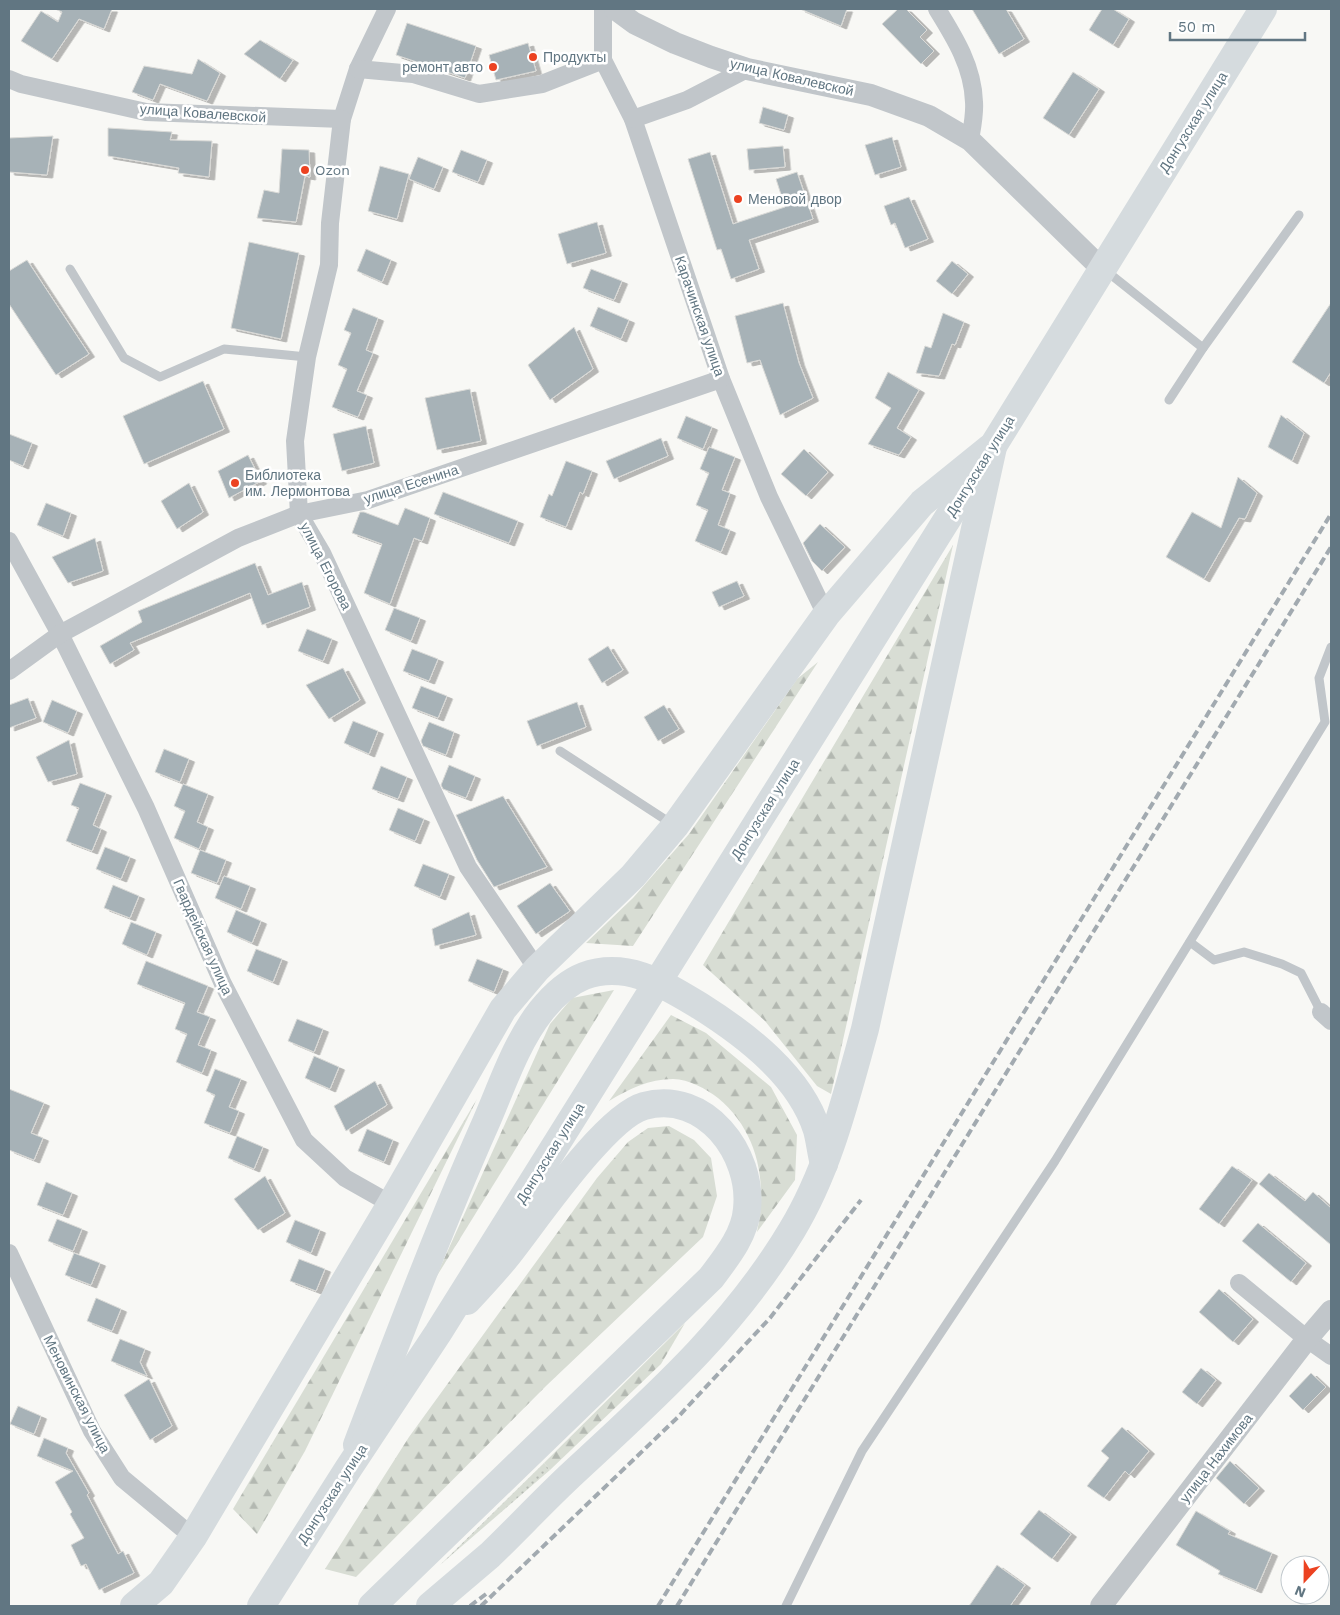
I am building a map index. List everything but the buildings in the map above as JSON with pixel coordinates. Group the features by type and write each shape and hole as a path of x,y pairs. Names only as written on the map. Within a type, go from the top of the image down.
{"main road":[{"name":"Донгузская улица","path":"261,1606 348,1469 438,1333 993,446 1263,9"},
{"path":"134,1606 161,1584 193,1537 391,1204 503,1009 537,969 633,876 675,826 826,615 922,503 993,446"},
{"path":"430,1606 490,1555 558,1487 674,1379 712,1338 744,1302 792,1229 824,1164 841,1114 865,1029 993,446"},
{"path":"348,1469 447,1211 516,1054 540,1012 561,989 583,976 605,970 630,972 652,979 713,1014 784,1074 805,1103 817,1130 824,1164"},
{"path":"372,1606 711,1278 728,1255 742,1231 747,1209 746,1178 736,1149 718,1126 694,1111 670,1104 643,1106 616,1123 572,1171 506,1257 438,1333"}],"street":[{"name":"улица Егорова","path":"387,9 358,69 342,119 330,223 329,265 307,357 295,441 299,514 322,553 468,867 537,969"},
{"name":"Карачинская улица","path":"603,9 603,60 633,118 721,379 769,497 826,615"},
{"name":"улица Ковалевской","path":"615,9 634,23 675,43 747,69 842,88 898,104 928,116 970,140 1102,269"},
{"path":"937,9 958,44 972,77 974,103 970,140"},
{"path":"358,69 413,74 479,94 542,84 603,60"},
{"path":"633,118 687,100 747,69"},
{"name":"улица Ковалевской","path":"9,79 21,84 146,112 342,119"},
{"name":"улица Есенина","path":"9,671 60,634 238,538 299,514 368,500 721,379"},
{"name":"Гвардейская улица","path":"9,541 60,634 146,808 223,984 304,1140 345,1178 391,1204"},
{"name":"Меновинская улица","path":"9,1253 92,1431 122,1478 193,1537"},
{"path":"1239,1282 1307,1339 1331,1356"},
{"name":"улица Нахимова","path":"1101,1606 1307,1339 1331,1311"}],"lane":[{"path":"1169,400 1203,348 1299,215"},
{"path":"70,269 124,358 160,377 224,349 307,357"},
{"path":"1102,269 1203,348"},
{"path":"786,1606 862,1452 1054,1161 1325,722 1319,678 1331,647"},
{"path":"560,751 675,826"},
{"path":"1190,942 1214,960 1244,952 1282,964 1301,973 1326,1017"}],"green space":[{"path":"953,545 831,1094 817,1086 765,1021 703,965"},
{"path":"818,662 633,946 586,943 633,898 689,834 797,679"},
{"path":"614,990 435,1279 550,1024 572,998"},
{"path":"671,1015 706,1033 771,1087 797,1135 795,1180 757,1232 761,1195 757,1159 743,1126 732,1111 718,1098 697,1085 679,1079 664,1079 624,1092 609,1101"},
{"path":"477,1099 305,1451 257,1534 233,1509"},
{"path":"669,1126 694,1140 711,1158 717,1196 703,1237 546,1386 356,1577 325,1569 409,1437 597,1178 628,1142 648,1128"},
{"path":"685,1323 661,1364 550,1470 544,1463"},
{"path":"544,1463 550,1470 440,1565"}],"railway":[{"path":"658,1606 1331,514"},
{"path":"677,1606 1331,547"},
{"path":"481,1606 678,1417 770,1318 861,1200"},
{"path":"470,1606 486,1594"}],"place":[{"name":"Продукты","path":"533,57"},
{"name":"ремонт авто","path":"493,67"},
{"name":"Ozon","path":"305,170"},
{"name":"Меновой двор","path":"738,199"},
{"name":"Библиотека им. Лермонтова","path":"235,483"}]}
